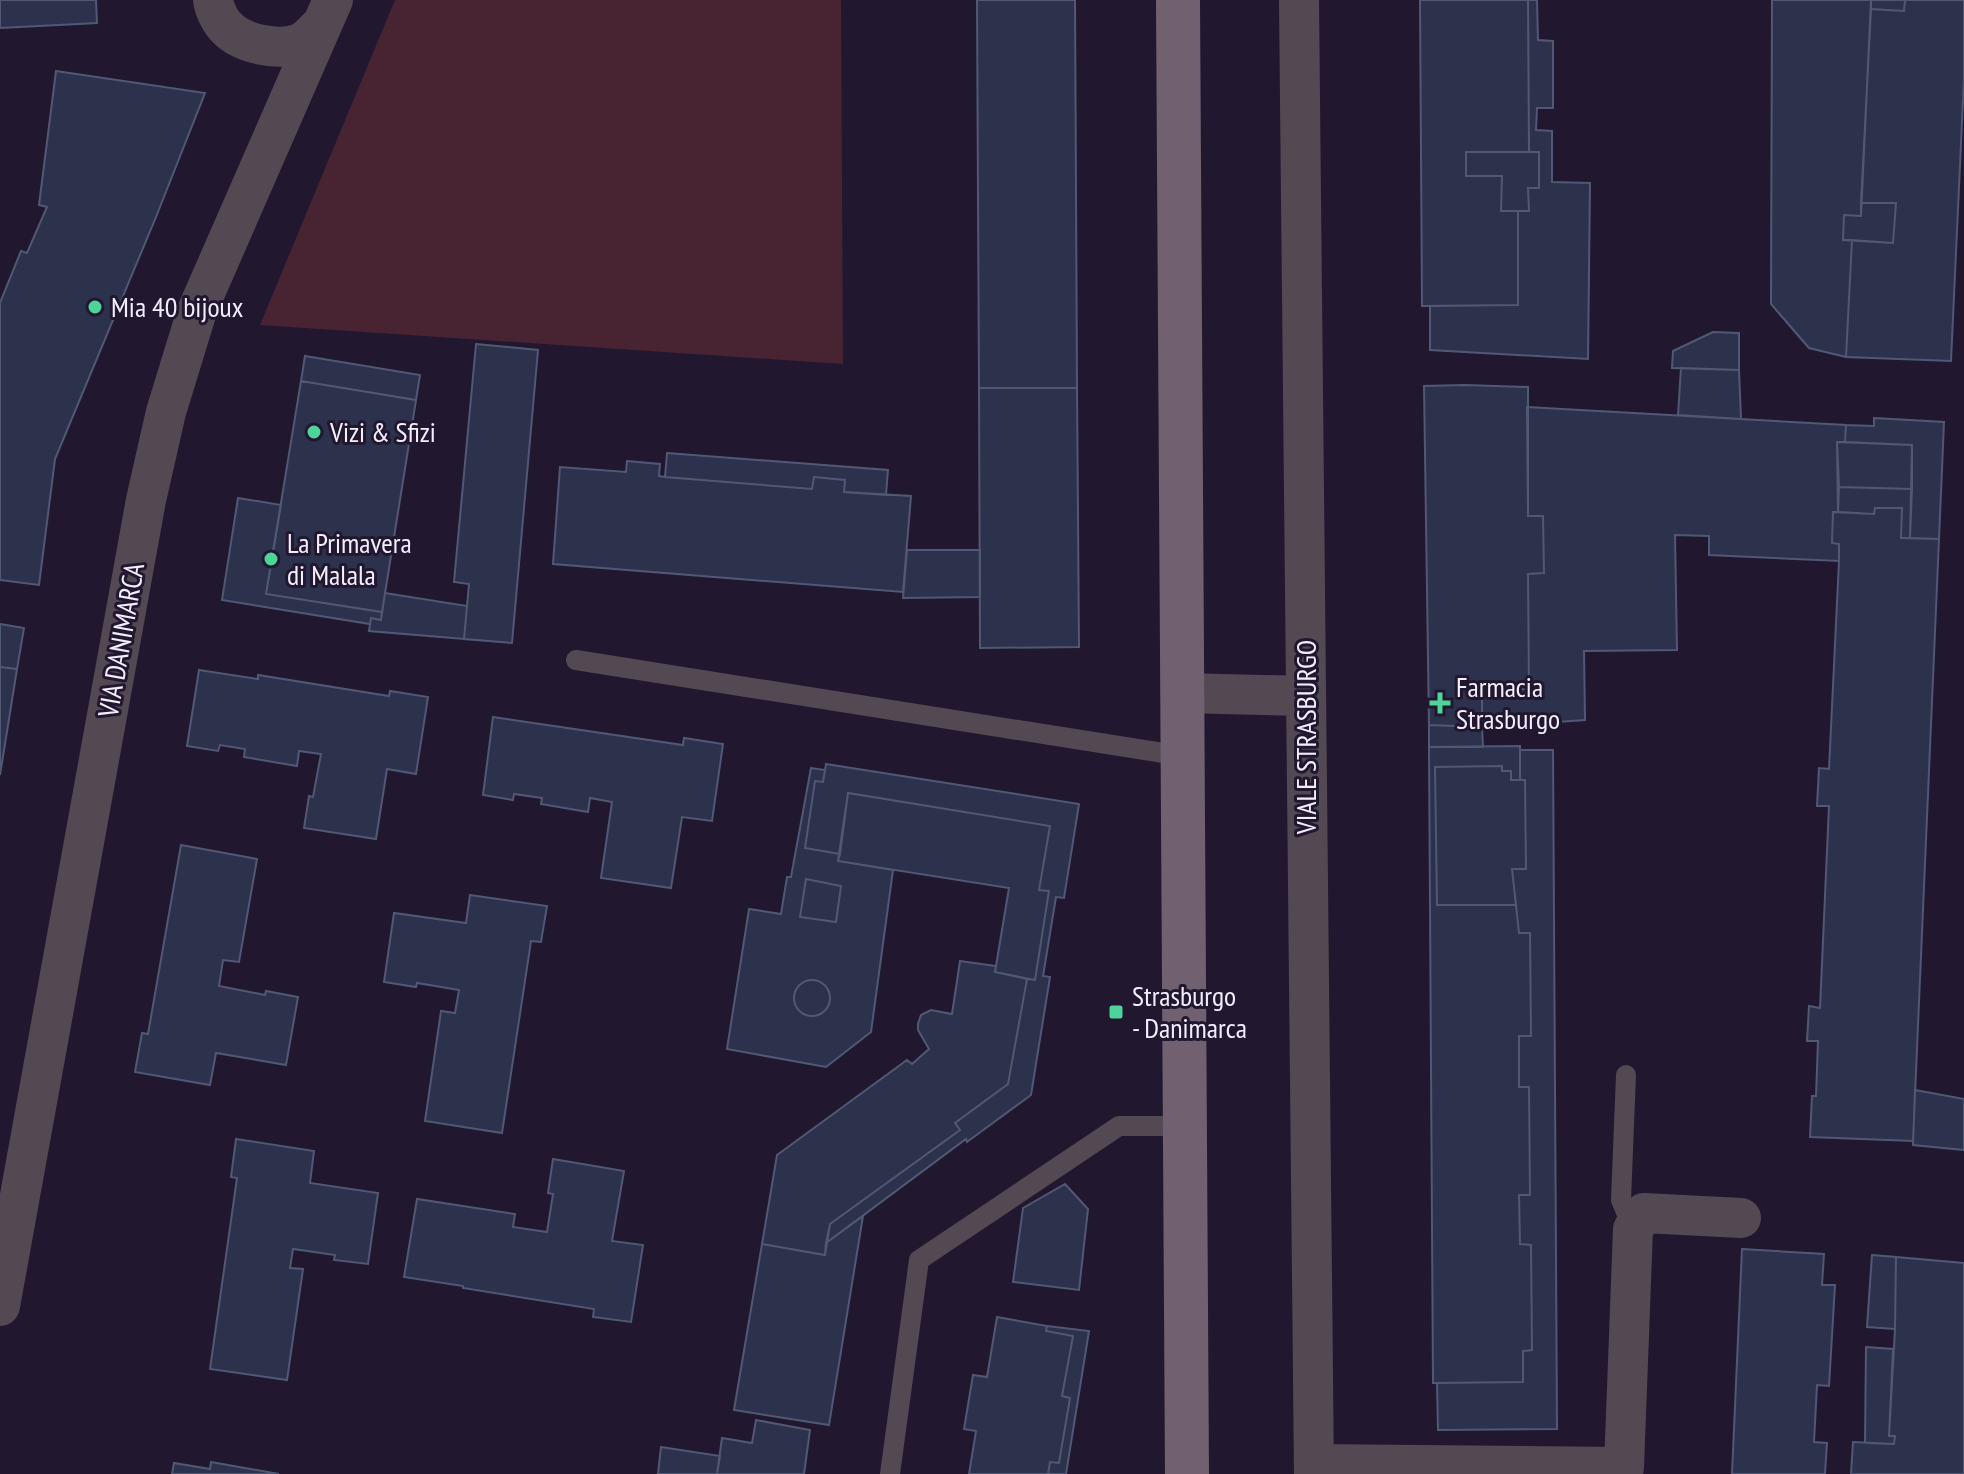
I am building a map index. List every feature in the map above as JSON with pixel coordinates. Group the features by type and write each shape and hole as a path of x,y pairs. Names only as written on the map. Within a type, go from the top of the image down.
{"street":[{"path":"213,0 227,29 252,43 282,48 302,44 327,12"},
{"path":"1178,0 1187,1474"},
{"name":"VIALE STRASBURGO","path":"1299,0 1314,1469"},
{"name":"VIA DANIMARCA","path":"0,1306 146,500 166,412 197,311 327,12"},
{"path":"1182,693 1306,696"},
{"path":"1314,1469 1624,1471 1633,1229 1644,1213 1741,1218"}],"lane":[{"path":"576,660 1182,756"},
{"path":"1626,1075 1621,1200 1633,1229"},
{"path":"890,1474 919,1260 1119,1126 1185,1126"}],"shaded area":[{"path":"395,0 841,0 843,364 260,325"}],"building":[{"path":"0,0 96,0 97,23 0,28"},
{"path":"977,0 1075,0 1077,388 979,388"},
{"path":"1420,0 1528,0 1529,152 1466,152 1466,176 1502,176 1501,211 1518,211 1518,305 1422,306"},
{"path":"1528,0 1537,0 1538,40 1553,41 1553,108 1537,108 1536,130 1552,131 1552,182 1590,183 1588,359 1430,350 1430,306 1518,305 1518,211 1529,211 1528,188 1539,188 1539,152 1529,152"},
{"path":"1772,0 1871,0 1861,216 1844,215 1843,240 1852,240 1846,357 1809,348 1771,304"},
{"path":"1871,0 1905,0 1904,11 1871,9"},
{"path":"1905,0 1964,0 1964,78 1951,361 1846,357 1852,240 1893,243 1896,203 1861,203 1871,9 1904,11"},
{"path":"56,71 205,93 55,459 39,585 0,580 0,303 21,251 27,253 47,207 39,205"},
{"path":"1466,152 1539,152 1539,188 1528,188 1529,211 1501,211 1502,176 1466,176"},
{"path":"1861,203 1896,203 1893,243 1843,240 1844,215 1861,216"},
{"path":"1713,332 1739,333 1739,370 1672,368 1673,351"},
{"path":"476,344 538,350 512,643 464,639 469,584 454,582"},
{"path":"305,356 420,375 416,400 301,381"},
{"path":"1681,368 1739,370 1741,419 1678,415"},
{"path":"301,381 416,400 382,612 266,594"},
{"path":"1424,386 1528,387 1528,516 1543,516 1544,573 1528,574 1529,689 1482,689 1482,727 1429,725"},
{"path":"979,388 1077,388 1079,647 980,648"},
{"path":"1527,407 1846,425 1845,442 1837,442 1838,512 1833,512 1832,543 1839,544 1839,561 1709,555 1709,536 1675,535 1677,650 1584,651 1585,720 1482,727 1482,689 1529,689 1528,574 1544,573 1543,516 1528,516"},
{"path":"1874,418 1944,422 1939,539 1910,538 1912,445 1845,442 1846,425 1874,426"},
{"path":"1837,442 1912,445 1912,489 1839,487"},
{"path":"667,453 888,470 886,495 844,492 845,480 814,477 812,489 665,477"},
{"path":"627,461 660,464 659,476 665,477 812,489 814,477 845,480 844,492 911,496 903,592 553,564 560,467 626,472"},
{"path":"1839,487 1912,489 1910,538 1901,538 1902,508 1875,508 1874,514 1838,512"},
{"path":"238,498 281,505 266,594 382,612 381,620 371,618 370,624 222,600"},
{"path":"1875,508 1902,508 1901,538 1939,539 1913,1141 1810,1137 1812,1096 1816,1096 1818,1041 1807,1041 1809,1006 1820,1008 1829,806 1817,806 1819,768 1829,769 1839,561 1839,544 1832,543 1833,512 1874,514"},
{"path":"907,550 980,550 980,597 903,598"},
{"path":"385,593 467,606 464,639 369,631 371,618 381,620"},
{"path":"0,624 24,628 17,669 0,667"},
{"path":"0,667 17,669 0,775"},
{"path":"199,670 258,679 258,675 389,696 390,691 428,697 416,774 387,769 376,839 304,828 321,754 299,751 297,766 244,757 245,749 220,745 218,751 187,746"},
{"path":"493,717 683,745 684,738 723,744 712,821 682,817 671,888 601,878 612,802 590,798 588,812 541,804 542,798 514,794 513,800 483,795"},
{"path":"1429,725 1482,727 1483,747 1429,747"},
{"path":"1520,746 1520,780 1511,780 1511,771 1502,771 1502,766 1435,767 1437,905 1516,905 1519,933 1530,933 1531,1036 1519,1036 1519,1087 1529,1087 1530,1195 1519,1195 1520,1244 1531,1245 1532,1350 1523,1351 1523,1382 1433,1383 1429,747"},
{"path":"1520,750 1553,750 1557,1429 1438,1430 1437,1383 1523,1382 1523,1351 1532,1350 1531,1245 1520,1244 1519,1195 1530,1195 1529,1087 1519,1087 1519,1036 1531,1036 1530,933 1519,933 1512,869 1526,869 1525,780 1520,780"},
{"path":"826,764 1079,804 1064,898 1056,897 1043,976 1050,977 1031,1095 826,1243 830,1224 960,1130 955,1123 1008,1084 1027,979 1035,980 1049,891 1039,890 1050,826 848,793 840,854 805,848 815,781 823,782"},
{"path":"1502,766 1502,771 1511,771 1511,780 1525,780 1526,869 1512,869 1516,905 1437,905 1435,767"},
{"path":"811,768 825,770 823,782 815,781 805,848 840,854 838,861 893,870 871,1032 826,1067 727,1049 749,909 781,914"},
{"path":"848,793 1050,826 1039,890 1049,891 1035,980 995,972 1009,888 838,861"},
{"path":"181,845 257,859 239,962 223,960 219,986 265,995 266,991 298,997 286,1065 216,1053 210,1085 135,1072 142,1033 148,1034"},
{"path":"806,879 841,886 836,922 800,917"},
{"path":"470,895 547,906 541,942 531,941 502,1133 425,1121 441,1011 455,1013 459,990 417,983 416,987 384,982 394,913 466,923"},
{"path":"960,961 996,966 995,972 1027,979 1008,1084 955,1123 960,1130 830,1224 825,1255 762,1244 777,1155 907,1060 912,1064 929,1049 918,1030 921,1015 931,1010 952,1014"},
{"path":"812,980 825,985 830,998 825,1011 812,1016 799,1011 794,998 799,985"},
{"path":"1915,1090 1964,1099 1964,1150 1913,1145"},
{"path":"236,1139 314,1151 310,1183 378,1193 368,1264 334,1260 335,1255 293,1249 290,1268 303,1269 287,1380 210,1369 237,1178 231,1177"},
{"path":"553,1159 624,1171 612,1241 643,1245 631,1322 593,1317 594,1309 404,1277 417,1199 515,1214 513,1227 547,1232 553,1194 548,1193"},
{"path":"1065,1184 1088,1209 1079,1290 1013,1282 1023,1208"},
{"path":"863,1216 829,1425 734,1410 762,1244 825,1255 826,1243"},
{"path":"1742,1249 1824,1254 1822,1285 1835,1285 1829,1386 1817,1385 1814,1442 1827,1443 1825,1474 1732,1474"},
{"path":"1872,1255 1896,1257 1895,1329 1867,1327"},
{"path":"1896,1257 1964,1263 1964,1474 1851,1474 1853,1442 1894,1444 1895,1436 1889,1436"},
{"path":"997,1317 1047,1326 1046,1331 1073,1336 1062,1396 1070,1398 1059,1463 1050,1462 1048,1474 969,1474 976,1431 964,1429 973,1375 987,1377"},
{"path":"1047,1326 1089,1331 1066,1474 1048,1474 1050,1462 1059,1463 1070,1398 1062,1396 1073,1336 1046,1331"},
{"path":"1866,1347 1893,1349 1889,1436 1895,1436 1894,1444 1865,1443"},
{"path":"756,1420 810,1430 804,1474 717,1474 722,1438 752,1443"},
{"path":"661,1447 720,1456 717,1474 658,1474"},
{"path":"211,1462 279,1474 172,1474 174,1463 210,1469"}],"place":[{"name":"Mia 40 bijoux","path":"95,307"},
{"name":"Vizi & Sfizi","path":"314,432"},
{"name":"La Primavera di Malala","path":"271,559"},
{"name":"Farmacia Strasburgo","path":"1440,703"},
{"name":"Strasburgo - Danimarca","path":"1116,1012"}]}
